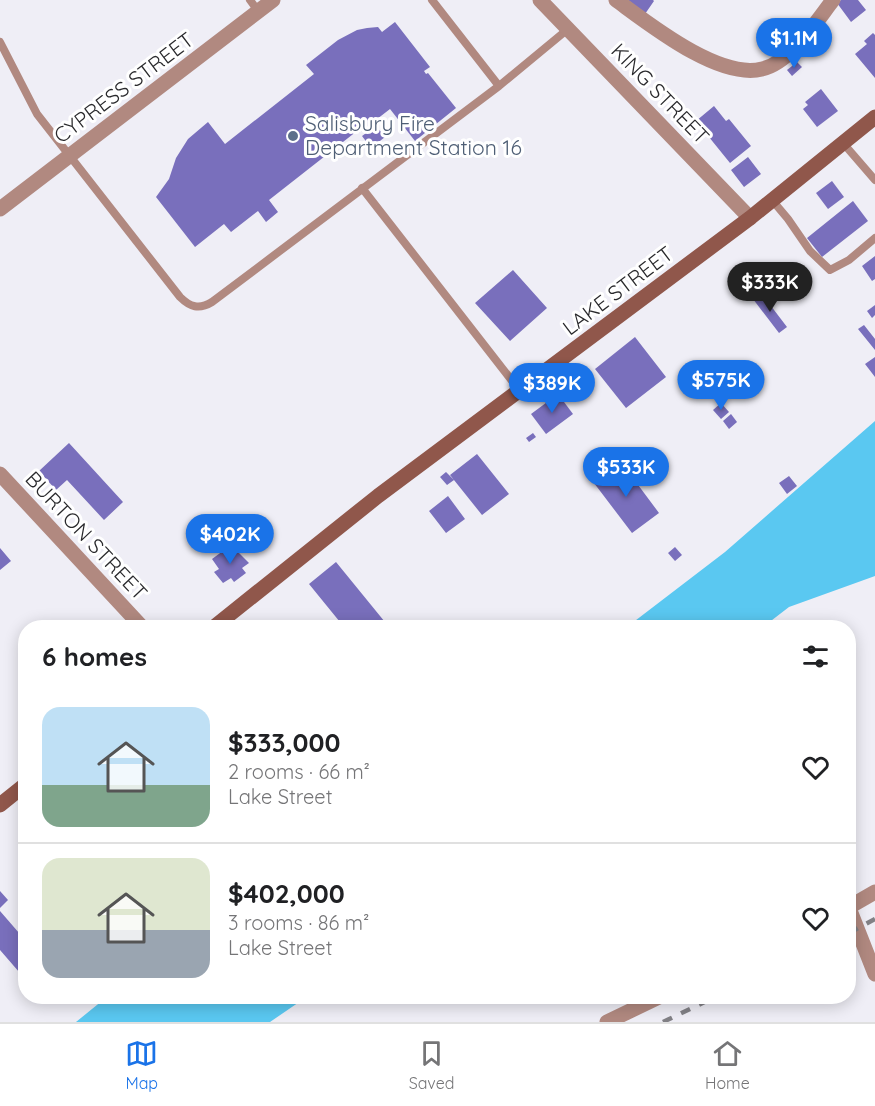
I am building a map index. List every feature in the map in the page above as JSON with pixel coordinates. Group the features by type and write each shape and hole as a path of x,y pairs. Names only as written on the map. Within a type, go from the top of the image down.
{"street":[{"name":"CYPRESS STREET","path":"0,208 69,156 254,5 273,0"},
{"name":"KING STREET","path":"540,0 750,218"},
{"path":"616,0 662,34 713,63 742,70 761,70 776,63 803,39 833,0"},
{"name":"LAKE STREET","path":"223,620 378,496 750,218 875,117"},
{"name":"BURTON STREET","path":"0,474 136,620"},
{"path":"0,805 18,790"},
{"path":"856,904 875,892"},
{"path":"856,926 875,974"},
{"path":"612,1021 645,1004"}],"lane":[{"path":"432,0 499,86"},
{"path":"0,42 37,114 180,297 186,303 197,307 212,302 499,86 568,29"},
{"path":"843,143 875,180"},
{"path":"363,188 520,391"},
{"path":"772,200 810,251 830,270 849,260 875,238"}],"water":[{"path":"875,421 875,576 789,607 772,620 636,620 725,552"},
{"path":"98,1004 296,1004 270,1022 76,1022"}],"building":[{"path":"628,0 653,0 654,1 645,14"},
{"path":"841,0 858,0 866,10 851,22 837,3"},
{"name":"Salisbury Fire Department Station 16","path":"395,22 430,67 424,71 426,74 428,73 456,108 415,141 390,109 359,133 357,131 269,200 278,212 266,222 258,211 231,232 224,224 195,247 156,197 169,179 176,158 188,139 208,122 225,144 314,74 306,65 338,40 357,30 367,28 378,27 382,32"},
{"path":"873,33 875,35 875,78 855,54 867,44 864,41"},
{"path":"797,62 802,67 792,76 787,70"},
{"path":"821,89 838,111 817,127 803,109 808,105 805,102"},
{"path":"714,106 726,121 729,119 751,146 730,163 696,121"},
{"path":"376,126 385,137 371,148 362,136"},
{"path":"748,157 761,174 744,187 731,170"},
{"path":"832,181 844,197 828,209 816,193"},
{"path":"853,201 868,221 822,257 807,238"},
{"path":"875,256 875,279 872,281 862,266"},
{"path":"513,270 547,308 510,341 475,303"},
{"path":"761,293 787,327 779,333 753,299"},
{"path":"875,305 875,315 872,318 867,311"},
{"path":"864,325 875,339 875,350 858,329"},
{"path":"635,337 666,377 626,408 595,369"},
{"path":"875,357 875,377 865,364"},
{"path":"558,394 573,414 546,434 531,414"},
{"path":"721,403 729,412 721,419 713,410"},
{"path":"731,414 737,422 729,429 723,421"},
{"path":"533,433 536,437 529,442 526,438"},
{"path":"69,443 123,502 104,520 67,480 56,490 39,471"},
{"path":"477,454 509,494 482,515 450,475"},
{"path":"621,462 659,513 632,533 594,483"},
{"path":"446,472 454,480 447,485 440,477"},
{"path":"789,476 797,486 787,494 779,483"},
{"path":"448,496 465,519 446,533 429,511"},
{"path":"231,545 249,563 242,568 246,573 234,582 231,578 223,583 214,572 219,569 212,559"},
{"path":"675,547 682,555 675,561 668,553"},
{"path":"0,548 11,561 0,570"},
{"path":"336,562 383,620 338,620 309,584"},
{"path":"0,891 8,900 0,908"},
{"path":"0,911 18,932 18,971 0,950"}],"railway":[{"path":"856,929 875,919"},
{"path":"663,1022 700,1004"}],"place":[{"name":"Salisbury Fire Department Station 16","path":"293,136"}]}
